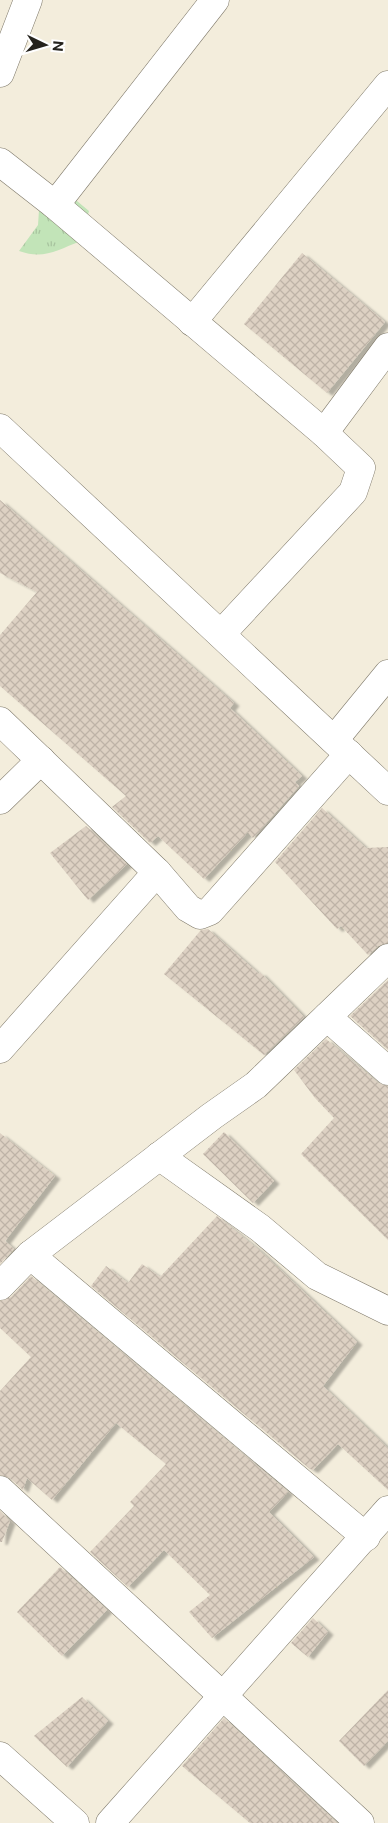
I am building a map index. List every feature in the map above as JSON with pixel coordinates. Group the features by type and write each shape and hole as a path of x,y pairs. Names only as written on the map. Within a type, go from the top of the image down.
{"street":[{"path":"0,73 28,0"},
{"path":"55,204 215,0"},
{"path":"192,322 388,85"},
{"path":"0,162 55,204 324,433 361,468 353,492 221,634"},
{"path":"324,433 388,347"},
{"path":"0,428 388,791"},
{"path":"0,721 157,872 188,908 200,915 210,911 341,747 388,674"},
{"path":"0,800 41,760"},
{"path":"0,1050 157,872"},
{"path":"0,1286 30,1255 159,1156 256,1085 388,958"},
{"path":"327,1017 388,1071"},
{"path":"159,1156 260,1228 317,1276 388,1311"},
{"path":"30,1255 366,1537"},
{"path":"0,1490 360,1823"},
{"path":"110,1823 388,1510"},
{"path":"0,1756 75,1823"}],"green space":[{"path":"71,196 89,211 81,241 50,253 36,255 19,251 38,225 39,210"}],"building":[{"path":"302,253 385,322 327,393 244,324"},
{"path":"0,500 234,703 230,708 302,776 295,782 299,786 253,838 248,832 204,879 158,836 150,843 112,807 126,796 0,686 0,635 37,592 0,573"},
{"path":"322,808 366,848 388,847 388,943 378,946 368,955 341,926 337,929 275,862"},
{"path":"86,826 127,864 88,900 50,853"},
{"path":"208,929 259,974 260,972 304,1017 264,1055 164,974 201,930"},
{"path":"388,980 388,1050 350,1016"},
{"path":"326,1039 378,1083 388,1086 388,1240 301,1154 334,1118 315,1098 294,1070"},
{"path":"224,1132 274,1181 253,1203 203,1154"},
{"path":"0,1133 55,1176 5,1241 14,1249 0,1264"},
{"path":"217,1216 258,1249 357,1342 323,1386 388,1448 388,1490 338,1444 313,1470 310,1469 91,1286 106,1266 128,1283 142,1264 160,1277"},
{"path":"31,1276 288,1492 269,1512 314,1557 212,1638 189,1612 210,1595 164,1550 128,1587 90,1552 134,1506 130,1502 166,1464 116,1423 52,1500 27,1478 23,1490 10,1478 0,1475 0,1391 31,1357 0,1328 0,1301 11,1297"},
{"path":"0,1511 10,1521 2,1542 0,1542"},
{"path":"60,1567 107,1610 62,1656 17,1612"},
{"path":"313,1618 328,1632 308,1657 291,1643"},
{"path":"388,1690 388,1741 364,1766 339,1741"},
{"path":"82,1697 108,1721 67,1767 34,1736"},
{"path":"224,1718 337,1823 250,1823 182,1766"}]}
